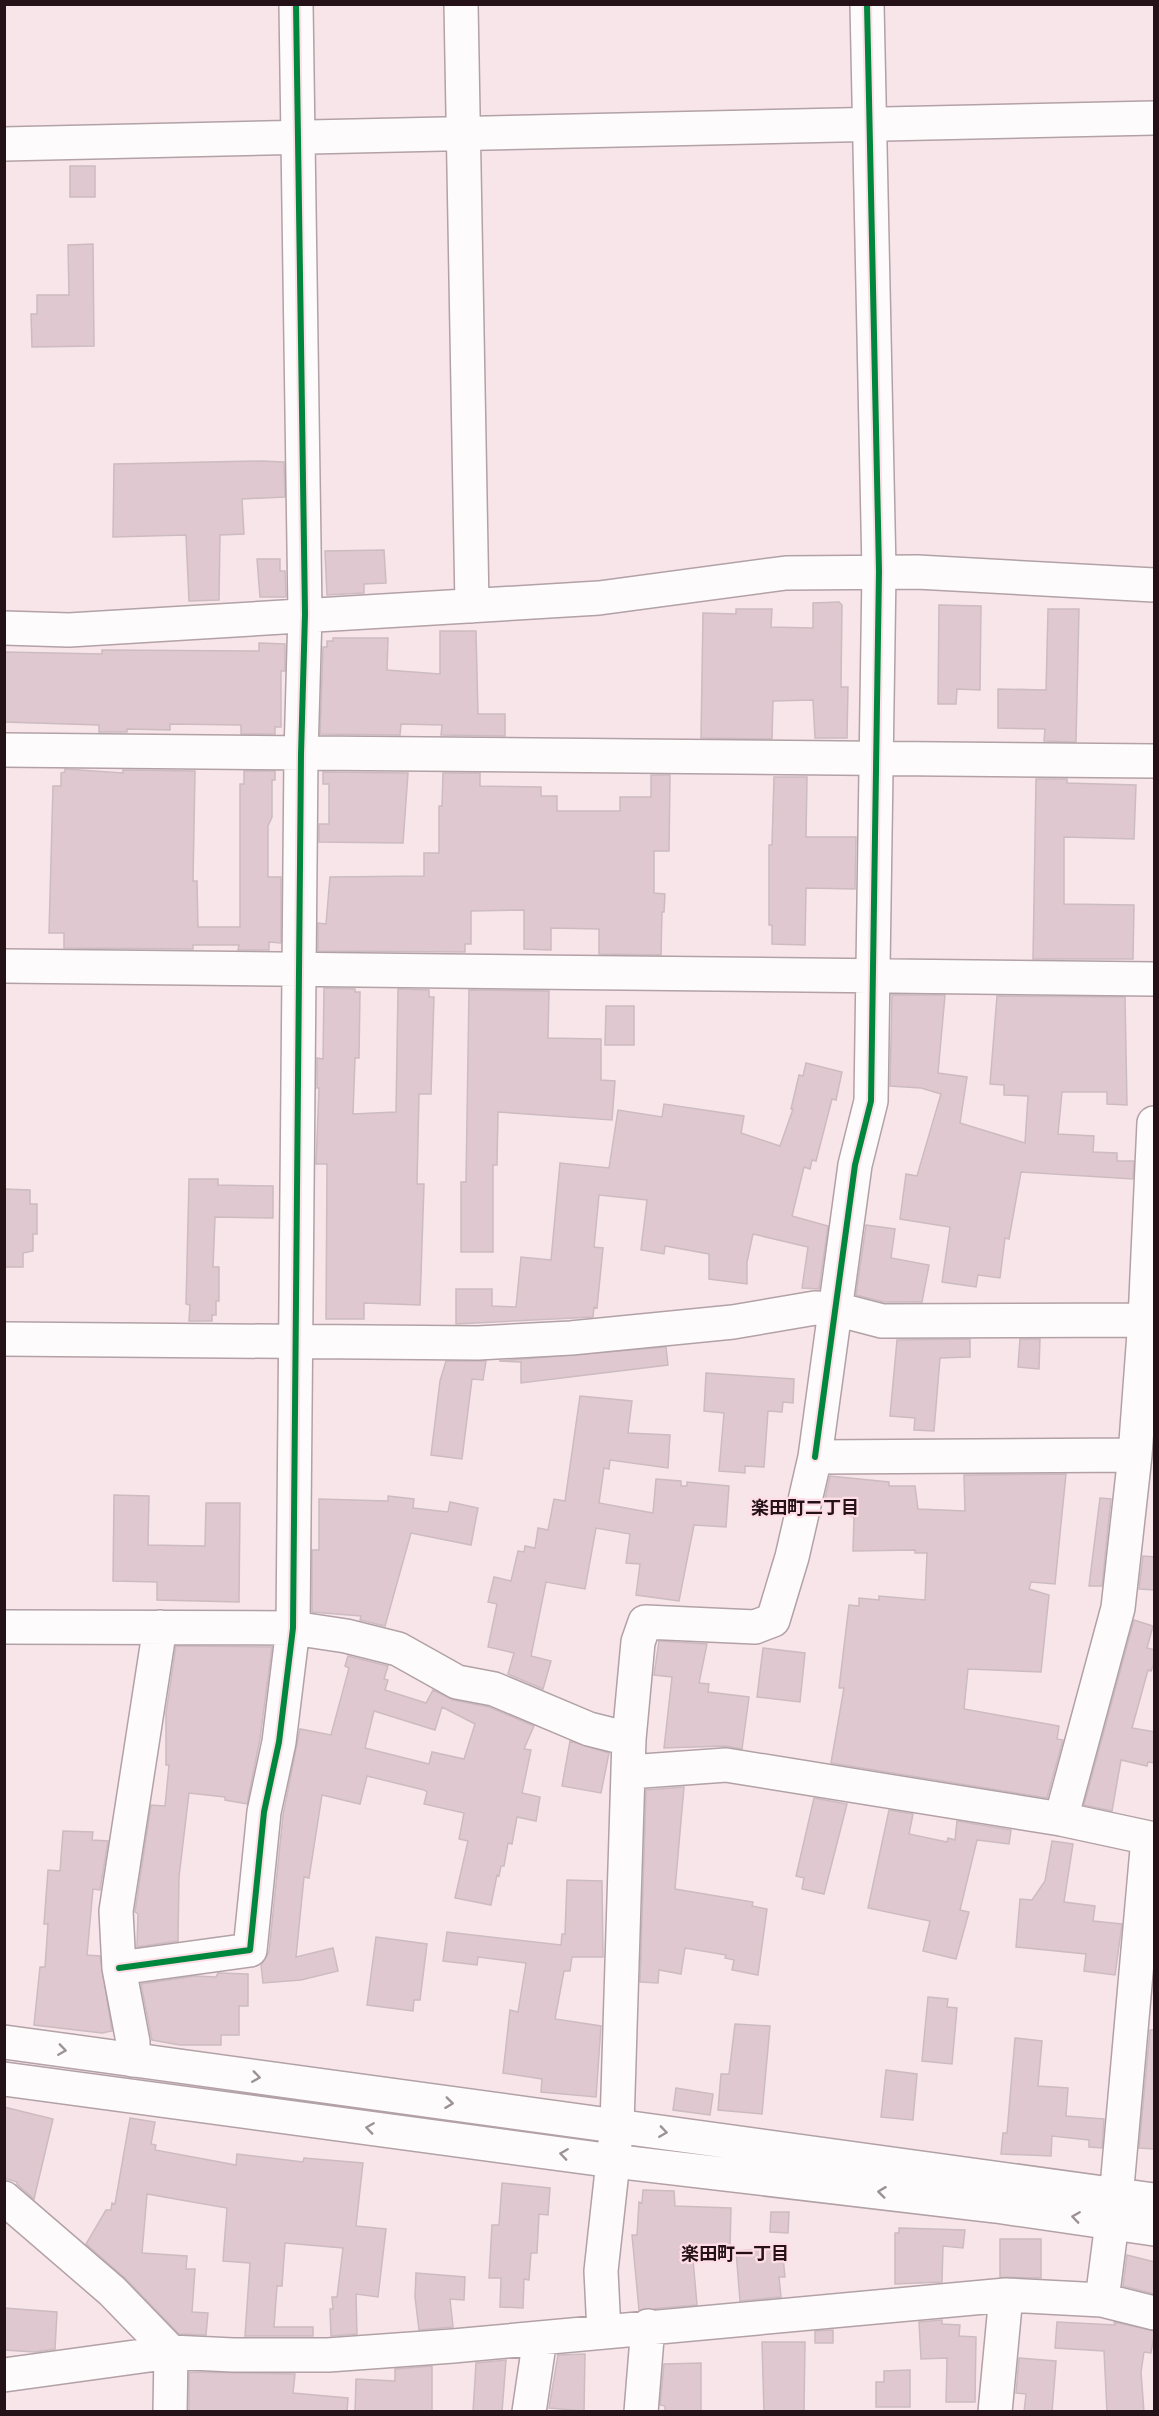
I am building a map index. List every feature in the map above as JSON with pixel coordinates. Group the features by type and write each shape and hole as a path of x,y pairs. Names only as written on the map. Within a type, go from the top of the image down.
{"street":[{"path":"118,1968 250,1950 264,1812 279,1742 293,1628 301,754 305,614 296,4"},
{"path":"461,4 472,606"},
{"path":"604,2332 601,2271 617,2125 629,1739 638,1642 645,1622 755,1626 773,1620 792,1557 815,1457 855,1165 871,1101 879,571 867,4"},
{"path":"4,144 1155,118"},
{"path":"4,628 69,630 598,598 786,573 879,571 1155,585"},
{"path":"4,750 1155,761"},
{"path":"4,966 1155,979"},
{"path":"1061,1819 1118,1608 1150,1320 1155,1123"},
{"path":"4,1339 478,1343 571,1338 733,1322 815,1308 836,1309 882,1321 1150,1320"},
{"path":"815,1457 1135,1455"},
{"path":"4,1627 293,1628 346,1636 398,1649 457,1682 494,1689 589,1729 629,1739"},
{"path":"133,2060 133,2043 118,1968 117,1911 160,1627"},
{"path":"629,1772 726,1765 1061,1819 1151,1838 1114,2209 1102,2300"},
{"path":"4,2042 617,2125 1114,2209 1155,2229"},
{"path":"4,2079 613,2161 996,2205 1114,2209 1155,2200"},
{"path":"4,2198 112,2291 171,2352 170,2412"},
{"path":"4,2374 171,2352 233,2355 328,2355 1006,2295 1102,2300 1155,2313"},
{"path":"995,2412 1006,2295"},
{"path":"641,2412 648,2326"},
{"path":"529,2412 540,2338"}],"building":[{"path":"70,166 95,166 95,197 70,197"},
{"path":"93,244 94,346 32,347 31,314 37,314 37,295 69,295 68,245"},
{"path":"284,462 285,497 242,499 244,534 220,535 219,600 189,601 186,535 113,537 114,464"},
{"path":"384,550 386,583 364,584 364,593 327,595 325,551"},
{"path":"257,559 280,559 280,571 285,571 286,597 260,597"},
{"path":"839,602 842,605 841,687 848,687 847,738 815,738 813,700 773,701 772,739 701,738 703,613 736,614 736,609 772,609 771,627 813,628 813,603"},
{"path":"939,605 981,606 980,690 957,689 956,704 938,704"},
{"path":"1048,609 1079,609 1076,742 1044,741 1045,729 998,728 998,689 1046,690"},
{"path":"440,631 476,631 478,714 505,714 505,736 441,735 442,725 401,724 400,735 320,734 323,647 327,647 327,641 333,641 333,638 388,638 387,670 440,674"},
{"path":"259,643 285,644 285,671 281,671 281,727 275,727 275,734 241,734 241,725 170,724 170,730 127,729 127,732 99,732 99,725 4,722 4,652 102,654 102,650 259,651"},
{"path":"65,769 123,773 123,770 195,771 193,881 197,881 198,927 240,927 240,784 244,784 244,771 275,771 275,780 272,780 272,817 268,826 268,877 281,877 281,943 269,942 269,950 238,950 239,945 193,945 193,949 64,948 64,933 49,933 53,786 61,786 61,773 65,772"},
{"path":"323,772 408,773 403,843 319,842 319,824 329,824 329,784 323,784"},
{"path":"443,773 480,773 480,786 541,787 541,796 557,796 557,811 620,811 620,797 651,797 651,775 670,775 669,851 654,851 654,893 665,894 664,912 662,912 661,955 599,954 599,929 551,928 551,950 524,949 524,910 471,911 471,944 465,944 465,952 318,951 318,923 326,924 330,877 424,876 424,853 439,853 439,806 442,806"},
{"path":"774,777 807,777 806,837 856,837 855,889 806,888 805,945 772,944 772,925 769,925 769,845 772,845"},
{"path":"1036,779 1067,779 1067,783 1136,785 1134,839 1064,837 1064,904 1134,905 1133,959 1033,959"},
{"path":"324,988 355,989 355,992 360,992 359,1058 355,1058 353,1114 396,1112 398,989 429,990 429,997 434,997 431,1094 419,1094 417,1184 424,1184 420,1305 364,1303 364,1319 326,1319 327,1164 316,1164 319,1088 317,1088 317,1058 323,1059"},
{"path":"469,990 549,991 548,1038 601,1039 601,1080 615,1081 612,1120 498,1112 497,1165 493,1165 493,1252 461,1252 461,1182 466,1182"},
{"path":"892,995 945,995 938,1073 967,1077 960,1123 1025,1143 1028,1096 1004,1095 1004,1085 990,1084 997,996 1125,997 1127,1105 1107,1104 1107,1092 1062,1092 1058,1134 1094,1136 1093,1152 1117,1153 1117,1161 1134,1161 1133,1179 1021,1172 1009,1239 1005,1238 1000,1278 978,1275 976,1287 942,1282 950,1227 900,1219 906,1174 917,1176 941,1094 921,1088 890,1086"},
{"path":"606,1006 634,1006 634,1045 605,1045"},
{"path":"806,1063 842,1072 836,1100 832,1099 816,1161 812,1160 810,1169 804,1167 792,1216 828,1226 819,1289 802,1288 808,1247 753,1234 747,1262 747,1284 709,1279 709,1254 665,1246 664,1254 641,1250 647,1200 599,1195 594,1247 603,1248 597,1308 594,1307 593,1317 456,1324 456,1289 492,1289 492,1306 516,1307 521,1257 551,1260 560,1163 609,1168 618,1110 662,1117 664,1104 744,1116 741,1133 780,1146 793,1109 791,1109 799,1075 803,1076"},
{"path":"189,1179 218,1179 218,1185 273,1186 273,1218 215,1217 213,1267 219,1267 219,1301 216,1301 216,1315 212,1315 212,1321 189,1321 190,1305 186,1304"},
{"path":"4,1189 30,1190 30,1204 37,1204 37,1234 33,1234 33,1251 23,1253 23,1267 4,1267"},
{"path":"866,1225 895,1229 891,1258 929,1265 922,1302 884,1302 856,1295"},
{"path":"970,1339 970,1357 940,1358 934,1431 914,1430 915,1418 890,1416 897,1340"},
{"path":"1020,1339 1040,1339 1039,1369 1018,1367"},
{"path":"666,1347 668,1365 521,1383 521,1362 499,1361"},
{"path":"446,1361 486,1361 483,1380 472,1379 462,1459 431,1455 440,1381"},
{"path":"706,1373 794,1379 793,1403 783,1402 782,1412 768,1411 764,1467 745,1466 745,1473 719,1471 724,1413 704,1411"},
{"path":"580,1396 632,1401 628,1433 670,1435 668,1468 610,1460 609,1469 604,1468 599,1503 653,1513 656,1479 681,1481 681,1486 687,1486 687,1482 729,1486 726,1527 694,1525 679,1601 636,1595 640,1564 626,1563 630,1534 596,1528 585,1589 546,1582 531,1656 551,1661 543,1689 508,1674 514,1653 488,1647 497,1604 488,1602 494,1577 511,1581 518,1551 524,1552 525,1546 535,1548 538,1528 548,1530 554,1499 565,1501"},
{"path":"1066,1474 1055,1584 1031,1582 1029,1589 1049,1595 1041,1672 968,1669 964,1709 1059,1726 1057,1739 1063,1740 1047,1798 831,1763 844,1688 839,1688 849,1605 859,1606 859,1598 879,1600 879,1596 925,1600 927,1553 915,1553 915,1550 853,1551 854,1517 850,1516 852,1503 825,1499 830,1476 889,1482 889,1486 915,1486 918,1509 965,1511 964,1475"},
{"path":"114,1495 149,1496 148,1545 205,1546 206,1503 240,1503 239,1602 157,1600 157,1582 113,1581"},
{"path":"388,1496 414,1499 413,1508 448,1512 450,1502 478,1508 471,1545 411,1533 385,1626 360,1620 361,1616 312,1612 312,1550 319,1550 319,1499 388,1501"},
{"path":"1100,1498 1111,1499 1102,1586 1089,1586"},
{"path":"1143,1556 1155,1557 1155,1590 1139,1589"},
{"path":"1134,1620 1153,1626 1147,1648 1155,1650 1155,1661 1151,1671 1148,1670 1132,1728 1155,1732 1155,1763 1148,1762 1147,1766 1121,1760 1112,1811 1084,1805"},
{"path":"659,1641 707,1644 699,1683 709,1684 708,1692 749,1697 742,1749 725,1746 664,1748 672,1677 654,1675"},
{"path":"176,1646 272,1647 260,1739 247,1804 225,1800 225,1797 189,1793 179,1877 178,1941 137,1947 138,1914 135,1912 151,1805 165,1806 169,1765 166,1765 166,1713"},
{"path":"763,1648 805,1653 800,1702 757,1697"},
{"path":"348,1656 388,1666 384,1679 388,1680 385,1690 426,1703 433,1690 453,1700 489,1707 534,1726 524,1749 531,1750 522,1793 540,1797 536,1821 517,1817 512,1844 508,1843 504,1866 501,1866 499,1876 497,1875 491,1905 455,1898 468,1841 459,1839 464,1813 424,1804 427,1792 424,1790 367,1776 360,1804 322,1795 309,1878 304,1877 296,1957 333,1948 338,1971 301,1980 263,1983 261,1965 269,1952 283,1815 300,1729 331,1735 349,1668 345,1666","holes":["442,1707 475,1724 464,1759 432,1752 429,1764 365,1748 374,1711 435,1730"]},
{"path":"570,1741 609,1753 601,1793 562,1786"},
{"path":"684,1787 675,1889 753,1902 752,1906 767,1909 758,1975 732,1970 734,1960 725,1958 726,1955 685,1948 681,1974 659,1970 658,1983 640,1982 646,1790"},
{"path":"814,1798 847,1804 824,1894 802,1889 804,1878 796,1876"},
{"path":"889,1810 913,1814 909,1834 947,1842 948,1838 955,1840 957,1821 1011,1830 1009,1844 977,1840 960,1910 969,1912 956,1959 923,1951 930,1921 868,1908"},
{"path":"63,1831 93,1832 92,1840 108,1841 100,1890 93,1889 87,1955 100,1956 112,2031 102,2033 34,2025 40,1967 45,1967 48,1924 44,1924 48,1870 60,1871"},
{"path":"1052,1841 1073,1844 1064,1902 1095,1906 1093,1921 1122,1924 1115,1975 1084,1971 1086,1954 1016,1947 1020,1899 1032,1900 1045,1881"},
{"path":"567,1880 602,1881 603,1957 572,1957 570,1971 564,1971 555,2019 601,2026 596,2097 541,2092 542,2079 503,2073 510,2010 518,2012 526,1963 478,1957 477,1965 443,1961 447,1932 561,1945 562,1934 565,1934"},
{"path":"376,1937 427,1944 420,2000 414,2000 413,2011 367,2005"},
{"path":"218,1973 248,1974 248,2006 239,2006 239,2035 221,2035 221,2045 180,2045 152,2040 141,1984 195,1976 216,1977"},
{"path":"928,1997 948,1999 947,2007 957,2008 952,2064 922,2061"},
{"path":"735,2024 770,2026 762,2114 718,2110 721,2074 729,2074"},
{"path":"1150,2030 1155,2030 1155,2149 1139,2148"},
{"path":"1015,2038 1042,2041 1038,2086 1068,2088 1066,2116 1104,2119 1102,2148 1089,2147 1089,2140 1052,2136 1051,2156 1001,2154 1003,2133 1007,2133"},
{"path":"886,2070 917,2074 913,2120 881,2117"},
{"path":"676,2088 713,2094 710,2115 673,2110"},
{"path":"4,2107 53,2119 34,2199 17,2182 4,2178"},
{"path":"130,2118 155,2122 151,2144 156,2145 155,2150 236,2165 237,2154 303,2162 304,2158 363,2163 356,2226 386,2229 378,2297 356,2294 357,2334 331,2336 330,2309 333,2309 332,2297 337,2297 343,2248 285,2243 282,2286 277,2286 274,2327 313,2327 313,2336 245,2336 250,2263 223,2261 227,2208 147,2194 142,2253 187,2256 186,2269 195,2269 192,2312 208,2313 206,2335 179,2334 125,2278 86,2244 106,2210 111,2210 112,2203 115,2204"},
{"path":"502,2183 550,2188 548,2215 539,2214 537,2253 531,2253 529,2280 524,2279 523,2308 500,2307 501,2278 489,2278 492,2225 499,2225"},
{"path":"643,2190 674,2191 675,2206 731,2208 730,2248 692,2248 697,2305 639,2310 632,2235 637,2235 639,2202 642,2203"},
{"path":"771,2212 789,2212 788,2233 770,2232"},
{"path":"899,2228 965,2230 963,2248 943,2246 942,2282 895,2284 895,2233 899,2233"},
{"path":"1000,2239 1041,2239 1041,2278 1000,2277"},
{"path":"782,2247 785,2277 779,2277 781,2297 740,2301 736,2251"},
{"path":"1127,2255 1155,2262 1155,2294 1123,2286"},
{"path":"416,2273 465,2277 464,2300 450,2299 453,2327 419,2330 415,2297"},
{"path":"4,2308 57,2312 55,2349 35,2352 4,2350"},
{"path":"942,2320 942,2324 960,2325 959,2336 976,2337 975,2402 946,2402 947,2358 921,2359 919,2322"},
{"path":"1057,2322 1115,2325 1114,2322 1155,2331 1151,2353 1144,2352 1141,2372 1144,2412 1107,2412 1104,2351 1055,2348"},
{"path":"833,2330 833,2343 815,2343 815,2331"},
{"path":"762,2342 805,2342 804,2412 764,2412"},
{"path":"585,2354 584,2411 549,2408 558,2355"},
{"path":"1019,2358 1056,2361 1052,2412 1024,2412 1026,2394 1016,2393"},
{"path":"506,2360 502,2412 473,2412 476,2363"},
{"path":"701,2363 701,2412 665,2412 665,2406 660,2405 664,2364"},
{"path":"432,2366 432,2412 355,2412 356,2379 395,2381 395,2369"},
{"path":"910,2370 910,2407 876,2407 876,2382 884,2382 884,2371"},
{"path":"189,2372 295,2374 293,2393 348,2398 347,2412 189,2412"}],"cycle path":[{"path":"119,1968 250,1950 264,1812 279,1742 293,1628 301,754 305,614 296,4"},
{"path":"815,1457 855,1165 871,1101 879,571 867,4"}],"district":[{"name":"楽田町二丁目","path":"805,1508"},
{"name":"楽田町一丁目","path":"735,2254"}]}
